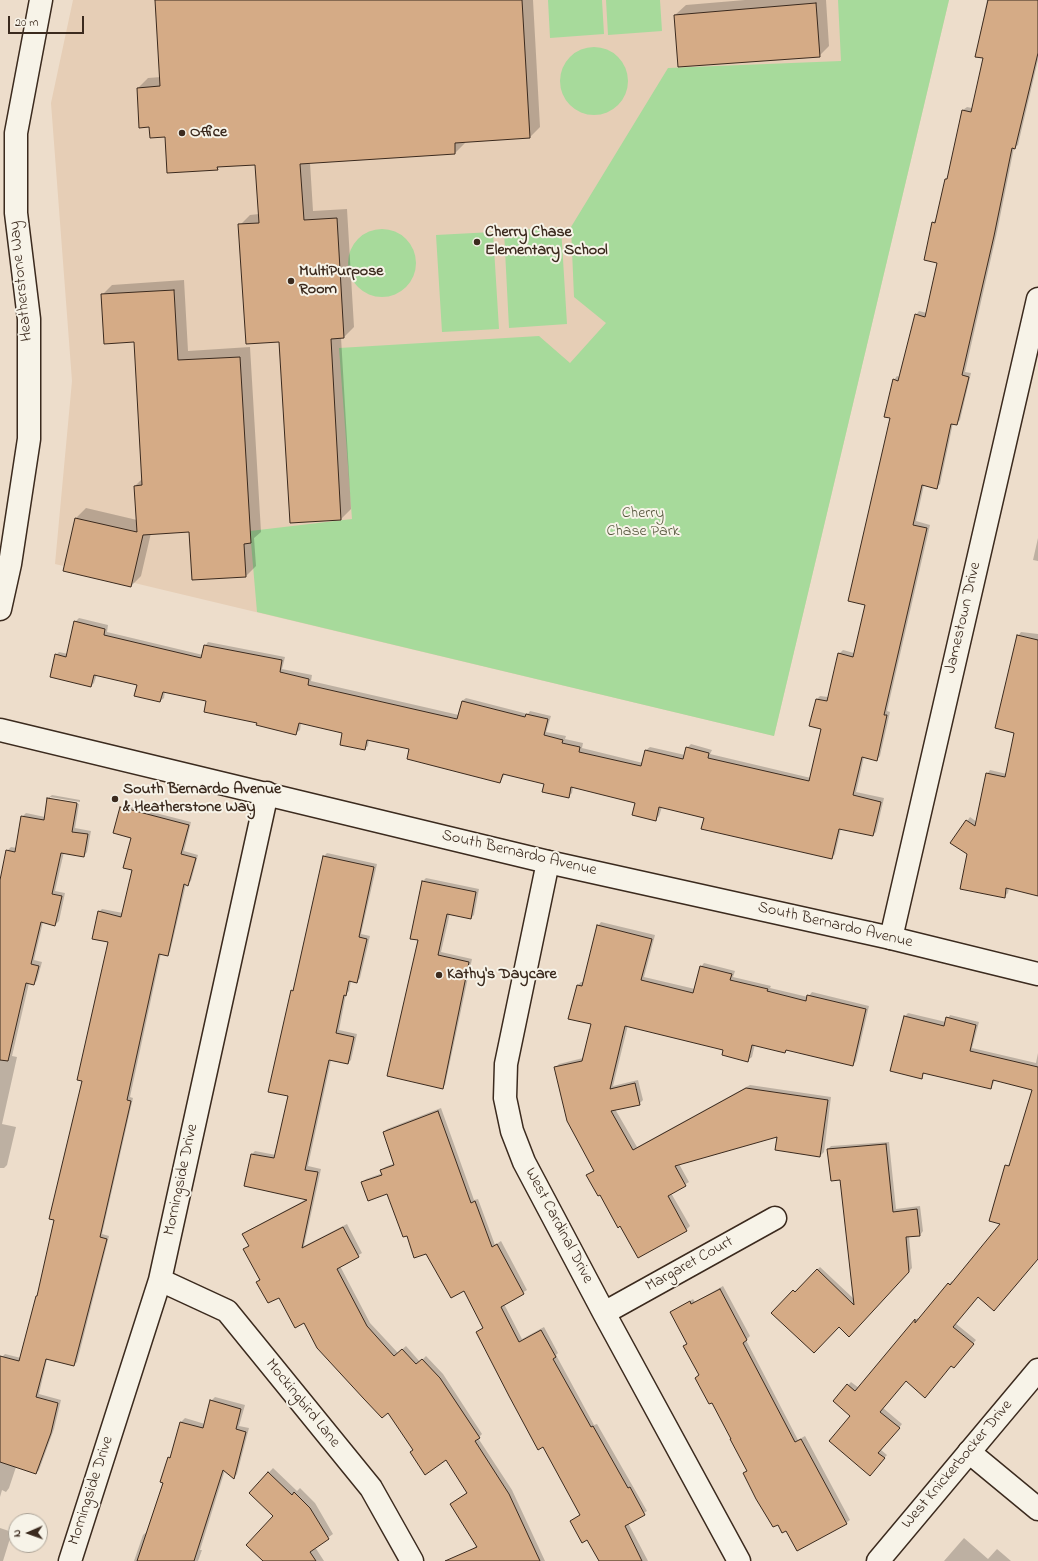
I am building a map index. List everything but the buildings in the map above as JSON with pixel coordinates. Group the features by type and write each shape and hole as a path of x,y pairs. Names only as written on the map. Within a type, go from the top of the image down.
{"street":[{"name":"Heatherstone Way","path":"0,609 10,564 29,439 29,319 16,214 16,133 41,0"},
{"name":"Jamestown Drive","path":"891,938 1038,299"},
{"name":"South Bernardo Avenue","path":"0,730 267,793 548,862 891,938 1038,974"},
{"name":"Morningside Drive","path":"70,1561 160,1280 267,793"},
{"name":"West Cardinal Drive","path":"548,862 512,1029 506,1064 505,1098 512,1131 524,1162 604,1313 739,1561"},
{"name":"Margaret Court","path":"604,1313 775,1218"},
{"name":"Mockingbird Lane","path":"160,1280 226,1311 371,1488 412,1561"},
{"name":"West Knickerbocker Drive","path":"878,1561 1038,1370"},
{"path":"969,1452 1038,1509"}],"shaded area":[{"name":"Cherry Chase Elementary School","path":"73,0 949,0 774,736 55,564 72,381 51,103"}],"green space":[{"path":"548,0 602,0 604,34 550,38"},
{"path":"606,0 660,0 662,31 608,35"},
{"name":"Cherry Chase Park","path":"838,0 949,0 774,736 257,612 250,531 352,519 339,348 539,336 570,363 606,323 574,297 571,227 668,68 841,61"},
{"path":"587,47 601,47 613,53 622,62 628,74 626,94 618,105 607,113 601,115 587,115 581,113 570,105 562,94 560,88 560,74 562,68 570,57 581,49"},
{"path":"561,227 567,324 509,328 504,231"},
{"path":"375,229 389,229 401,235 410,244 416,256 414,276 406,287 395,295 389,297 375,297 369,295 358,287 350,276 348,270 348,256 350,250 358,239 369,231"},
{"path":"493,232 499,329 442,332 436,235"}],"place":[{"name":"Office","path":"182,133"},
{"name":"Cherry Chase Elementary School","path":"477,242"},
{"name":"MultiPurpose Room","path":"291,281"},
{"name":"South Bernardo Avenue & Heatherstone Way","path":"115,799"},
{"name":"Kathy's Daycare","path":"439,975"}]}
